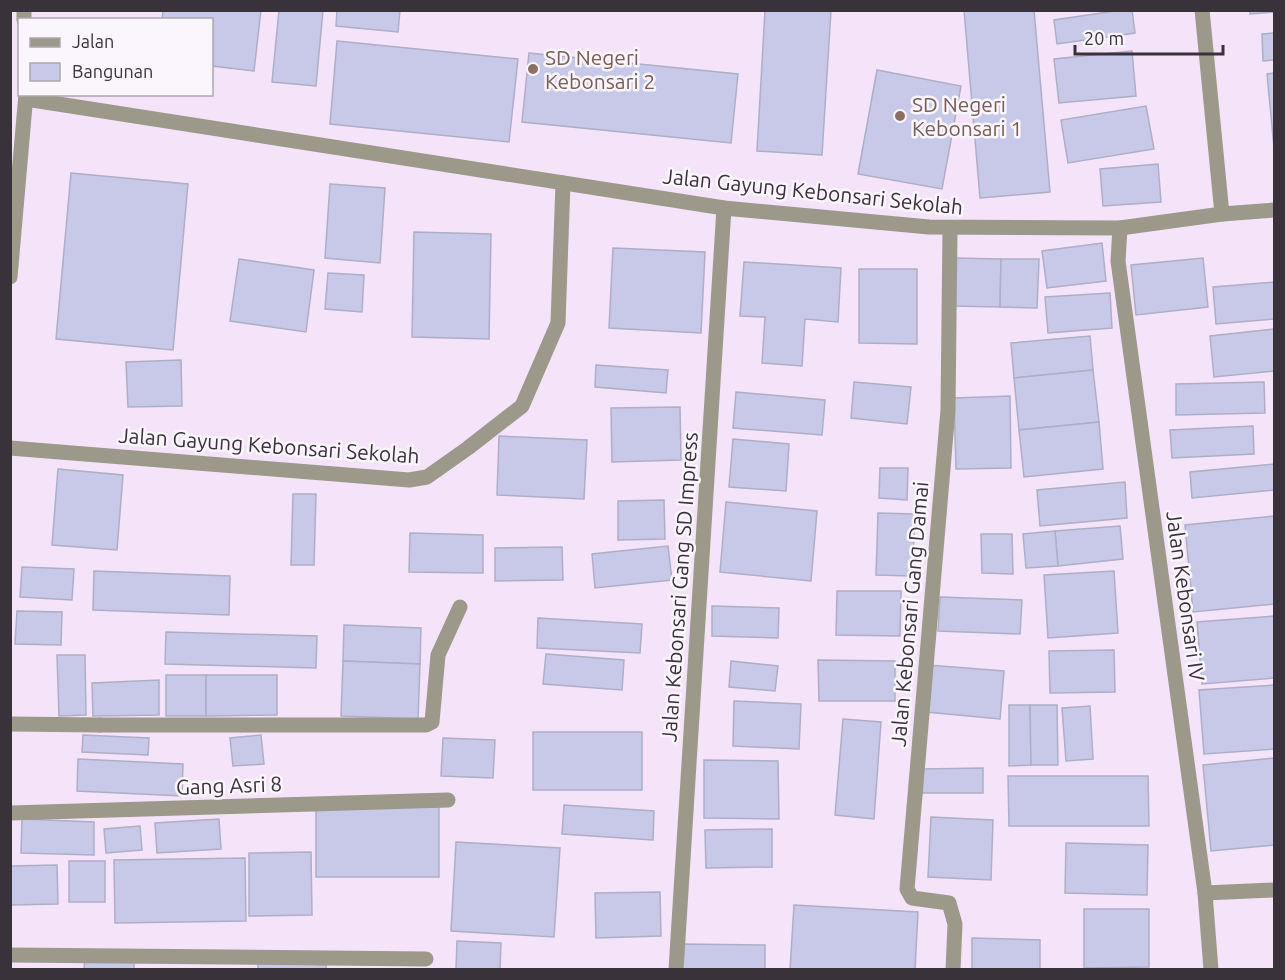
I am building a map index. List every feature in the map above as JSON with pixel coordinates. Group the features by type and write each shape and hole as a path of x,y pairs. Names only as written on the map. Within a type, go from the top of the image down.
{"street":[{"path":"1202,10 1222,214"},
{"path":"10,277 26,97"},
{"name":"Jalan Gayung Kebonsari Sekolah","path":"26,97 724,208 929,227 1120,228 1222,214 1275,210"},
{"name":"Jalan Gayung Kebonsari Sekolah","path":"10,448 409,480 427,477 522,406 558,323 563,183"},
{"name":"Jalan Kebonsari Gang SD Impress","path":"676,969 724,208"},
{"name":"Jalan Kebonsari Gang Damai","path":"950,228 948,411 907,889 912,898 948,903 955,924 953,969"},
{"name":"Jalan Kebonsari IV","path":"1120,228 1118,261 1205,893 1211,969"},
{"path":"10,724 426,725 432,722 438,655 460,607"},
{"name":"Gang Asri 8","path":"10,813 448,800"},
{"path":"1205,893 1275,890"},
{"path":"10,955 426,959"}],"building":[{"path":"163,10 261,10 254,71 213,66 213,18 162,18"},
{"path":"279,10 323,10 316,86 272,82"},
{"path":"337,10 400,10 398,32 336,26"},
{"path":"765,10 831,10 822,155 757,151"},
{"path":"964,10 1034,10 1050,192 980,198"},
{"path":"1132,10 1135,33 1057,44 1054,20"},
{"path":"1250,10 1274,10 1274,12 1250,14"},
{"path":"1274,33 1274,60 1263,61 1262,34"},
{"path":"337,41 518,59 509,142 330,124"},
{"path":"1132,51 1136,96 1059,103 1054,59"},
{"path":"529,53 738,74 731,143 522,122"},
{"name":"SD Negeri Kebonsari 1","path":"877,70 961,86 942,189 858,174"},
{"path":"1274,73 1274,148 1267,74"},
{"path":"1146,106 1154,149 1068,163 1061,120"},
{"path":"1158,164 1161,202 1103,206 1100,169"},
{"path":"71,173 188,184 173,350 56,339"},
{"path":"330,184 385,188 380,263 325,258"},
{"path":"414,232 491,234 489,339 412,337"},
{"path":"1102,243 1106,281 1047,288 1042,251"},
{"path":"613,248 705,252 701,333 609,328"},
{"path":"954,258 1001,259 1000,307 952,306"},
{"path":"1203,258 1208,307 1136,315 1131,265"},
{"path":"239,259 314,270 306,332 230,321"},
{"path":"1001,259 1039,259 1037,308 1000,307"},
{"path":"744,262 841,268 838,322 805,319 802,366 762,363 765,317 740,316"},
{"path":"859,269 917,269 917,344 859,343"},
{"path":"328,273 364,275 362,312 325,309"},
{"path":"1274,282 1274,319 1216,324 1213,287"},
{"path":"1110,293 1112,328 1048,333 1045,297"},
{"path":"1274,329 1274,371 1214,377 1210,336"},
{"path":"1090,336 1093,370 1014,378 1011,343"},
{"path":"181,360 182,406 128,407 126,362"},
{"path":"596,365 668,370 666,393 595,387"},
{"path":"1093,370 1099,422 1019,430 1014,378"},
{"path":"854,382 911,387 907,424 851,418"},
{"path":"1264,382 1265,413 1176,415 1176,384"},
{"path":"736,392 825,400 822,435 733,428"},
{"path":"1010,396 1011,468 956,469 954,398"},
{"path":"680,407 681,460 612,462 611,408"},
{"path":"1099,422 1103,469 1024,477 1019,430"},
{"path":"1253,426 1254,454 1172,458 1170,430"},
{"path":"499,436 587,440 584,499 497,495"},
{"path":"733,439 789,444 786,491 729,487"},
{"path":"1274,464 1274,490 1192,498 1190,472"},
{"path":"880,468 908,468 907,500 879,498"},
{"path":"58,469 123,475 117,550 52,545"},
{"path":"1125,482 1127,518 1040,526 1037,490"},
{"path":"293,494 316,494 314,565 291,565"},
{"path":"664,500 665,539 618,540 618,501"},
{"path":"726,502 817,511 811,581 720,572"},
{"path":"878,513 915,514 912,576 876,575"},
{"path":"1274,516 1274,604 1193,612 1185,525"},
{"path":"1120,526 1123,559 1058,566 1055,531"},
{"path":"1055,531 1058,566 1026,568 1023,534"},
{"path":"410,533 483,535 483,573 409,572"},
{"path":"981,534 1012,534 1013,574 982,573"},
{"path":"668,546 672,580 595,588 592,554"},
{"path":"562,547 563,580 495,581 495,548"},
{"path":"22,567 74,569 72,600 20,597"},
{"path":"94,571 230,576 229,615 93,610"},
{"path":"1114,571 1118,633 1048,638 1044,575"},
{"path":"837,591 901,591 900,636 836,635"},
{"path":"940,597 1022,600 1020,634 938,631"},
{"path":"712,606 779,608 778,638 712,636"},
{"path":"17,611 62,612 61,645 15,644"},
{"path":"1274,616 1274,678 1202,684 1197,622"},
{"path":"538,618 642,624 640,653 537,648"},
{"path":"344,625 421,628 420,664 343,661"},
{"path":"166,632 317,636 316,668 165,664"},
{"path":"1114,650 1115,692 1050,693 1049,651"},
{"path":"546,654 624,660 622,690 543,684"},
{"path":"57,655 85,655 86,715 59,716"},
{"path":"818,660 895,661 895,701 819,701"},
{"path":"343,661 420,664 418,719 341,716"},
{"path":"731,661 778,666 775,691 729,687"},
{"path":"928,665 1004,671 1000,719 926,712"},
{"path":"166,675 206,675 206,716 166,716"},
{"path":"206,675 277,675 277,715 206,716"},
{"path":"159,680 159,715 93,716 92,683"},
{"path":"1274,685 1274,749 1204,754 1199,690"},
{"path":"734,701 801,704 799,749 733,746"},
{"path":"1009,705 1030,705 1031,765 1009,766"},
{"path":"1030,705 1057,705 1058,765 1031,765"},
{"path":"1090,706 1093,759 1066,761 1062,708"},
{"path":"843,719 881,722 874,819 835,815"},
{"path":"533,732 642,732 642,790 533,790"},
{"path":"83,735 149,738 148,755 82,752"},
{"path":"261,735 264,764 233,766 230,738"},
{"path":"443,738 495,740 493,778 441,776"},
{"path":"1274,758 1274,845 1211,851 1203,765"},
{"path":"78,759 183,764 182,796 77,791"},
{"path":"704,760 778,761 779,819 704,818"},
{"path":"983,768 983,793 922,793 922,769"},
{"path":"1008,776 1148,776 1149,826 1009,826"},
{"path":"564,805 654,811 653,840 562,834"},
{"path":"316,807 439,807 439,877 316,877"},
{"path":"931,817 993,820 991,880 928,877"},
{"path":"22,819 94,822 94,855 21,853"},
{"path":"219,819 221,849 157,853 155,823"},
{"path":"140,826 142,850 106,853 104,829"},
{"path":"772,829 772,867 706,868 705,830"},
{"path":"456,842 560,848 554,937 451,931"},
{"path":"1066,843 1148,845 1147,895 1065,893"},
{"path":"311,852 312,915 249,916 249,853"},
{"path":"245,858 246,921 115,923 114,860"},
{"path":"69,861 105,861 105,902 69,902"},
{"path":"57,865 58,904 10,905 10,866"},
{"path":"660,892 661,936 596,938 595,893"},
{"path":"794,905 918,912 915,970 790,970"},
{"path":"1084,909 1149,909 1149,967 1084,968"},
{"path":"972,938 1040,940 1040,970 972,970"},
{"path":"457,941 501,943 500,970 456,970"},
{"path":"682,944 765,945 765,970 682,970"},
{"path":"85,959 134,961 134,970 84,970"},
{"path":"258,961 326,965 326,970 258,970"}],"place":[{"name":"SD Negeri Kebonsari 2","path":"533,69"},
{"name":"SD Negeri Kebonsari 1","path":"900,116"}]}
